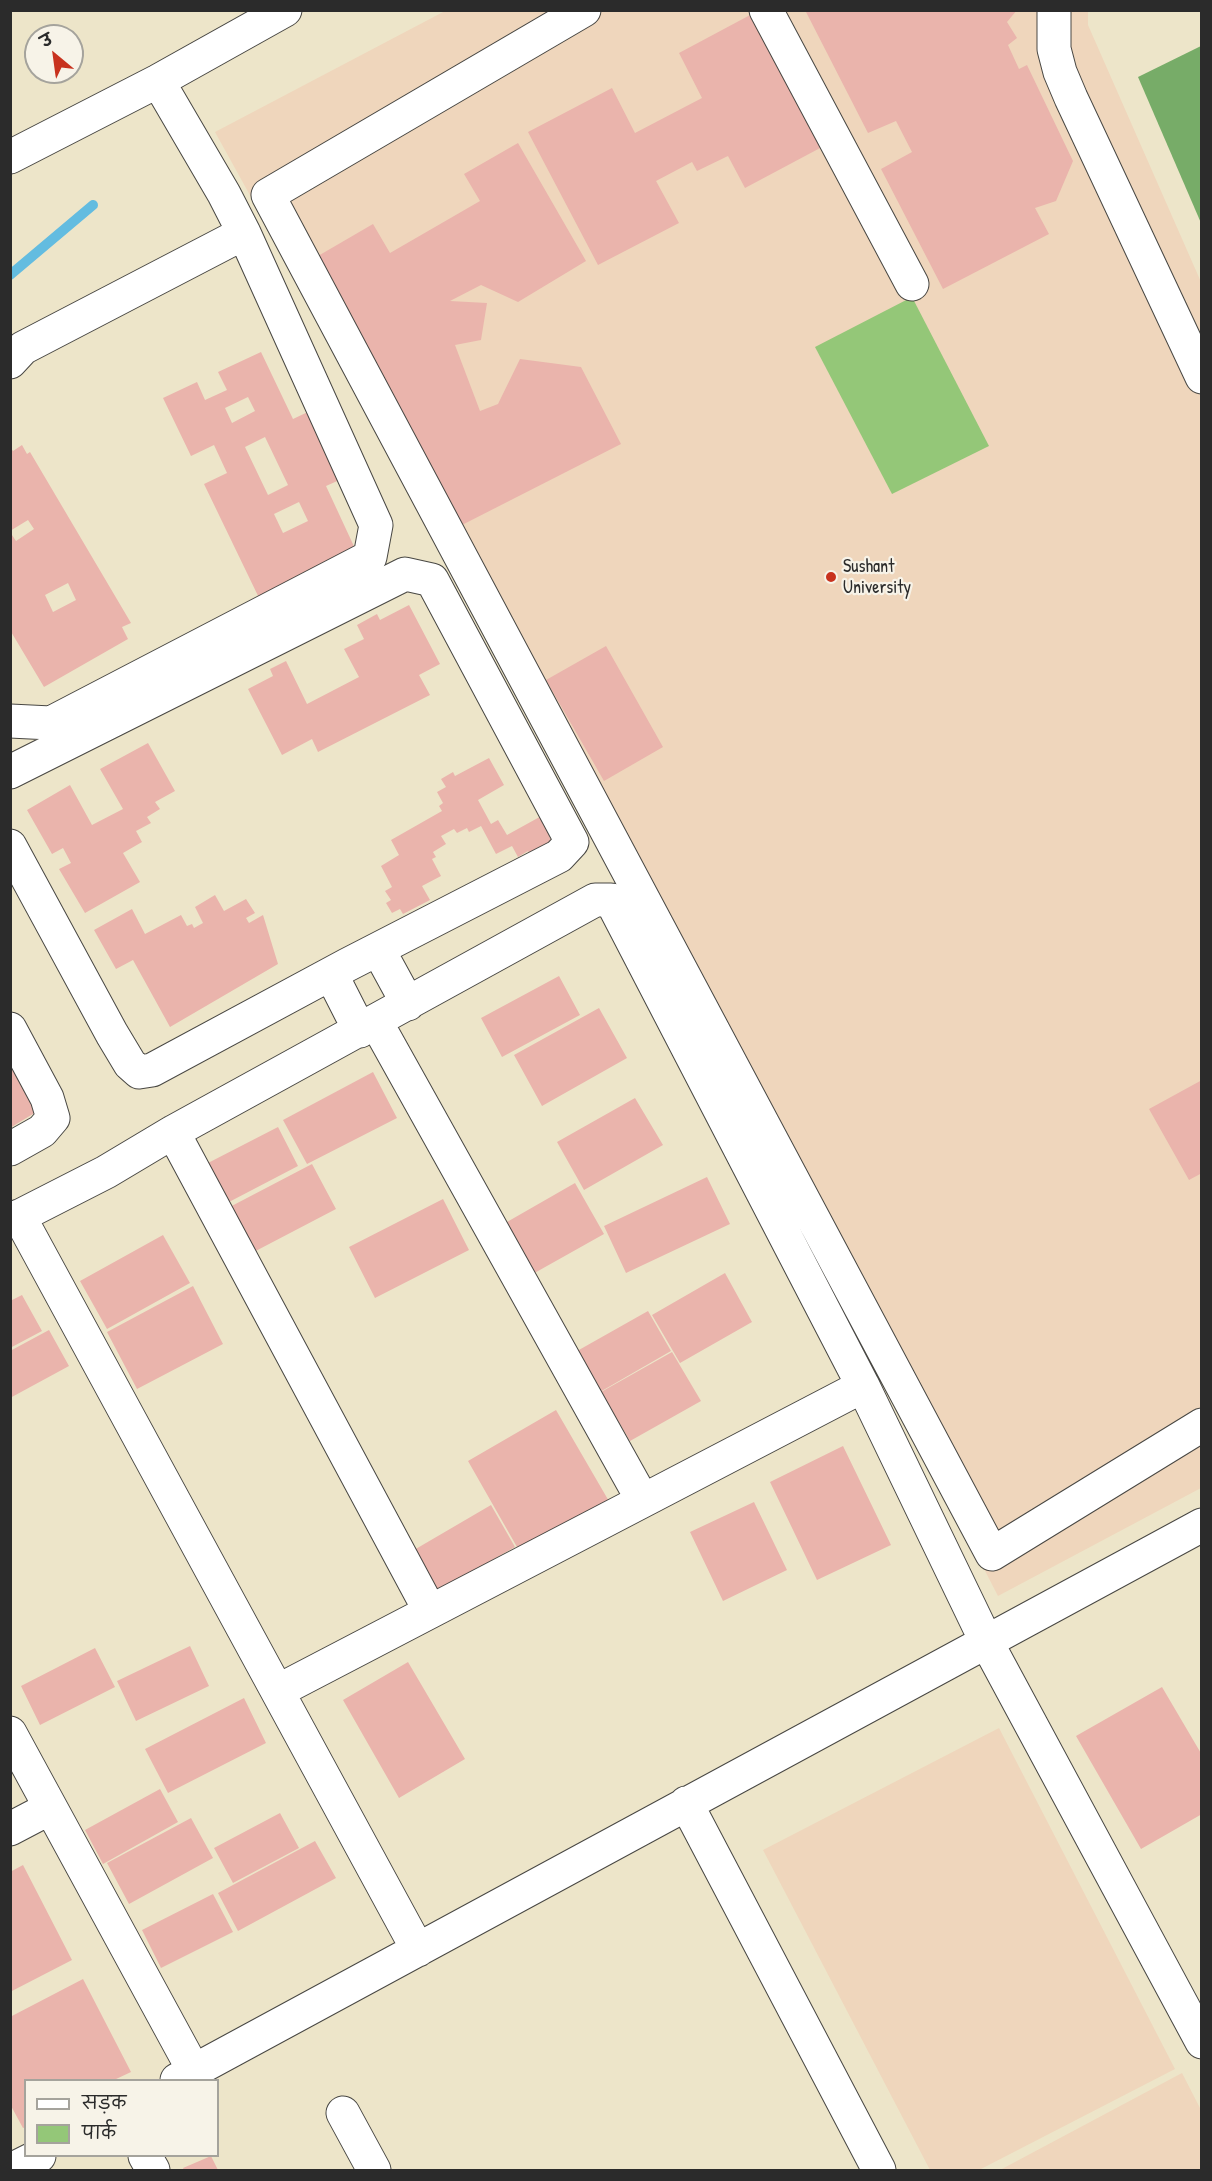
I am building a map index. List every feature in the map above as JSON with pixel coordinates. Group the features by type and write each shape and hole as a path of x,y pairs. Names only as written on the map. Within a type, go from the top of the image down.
{"street":[{"path":"10,157 158,81 285,10"},
{"path":"766,10 912,284"},
{"path":"1054,10 1054,49 1067,90 1202,377"},
{"path":"577,12 268,195 992,1554 1202,1425"},
{"path":"10,722 51,723 370,557 376,525 243,232 224,194 158,81"},
{"path":"10,362 23,348 243,232"},
{"path":"10,772 405,574 432,580 572,842 559,856 378,949 152,1070 139,1072 130,1064 112,1034 10,846"},
{"path":"418,1950 278,1690 15,1219 106,1172 174,1132 595,900 611,900 862,1386 986,1641 1190,1996 1202,2042"},
{"path":"378,949 408,1004"},
{"path":"331,974 368,1026 642,1499"},
{"path":"10,1029 47,1098 53,1118 42,1131 10,1149"},
{"path":"174,1132 430,1611"},
{"path":"278,1690 862,1386"},
{"path":"10,1733 186,2076 1202,1525"},
{"path":"686,1803 879,2170"},
{"path":"10,1829 50,1808"},
{"path":"343,2113 374,2170"},
{"path":"11,2170 37,2157"}],"shaded area":[{"name":"Sushant University","path":"445,11 1088,11 1088,25 1201,282 1201,1488 998,1596 624,872 215,132"},
{"path":"999,1728 1175,2069 979,2170 930,2170 763,1850"},
{"path":"1182,2073 1201,2110 1201,2170 1000,2170"}],"green space":[{"path":"1201,46 1201,223 1138,77"},
{"path":"912,297 989,446 892,494 815,347"}],"building":[{"path":"805,10 1017,10 1007,22 1017,38 1008,45 1019,69 1027,65 1073,161 1056,201 1035,208 1049,234 943,289 881,169 912,152 896,121 868,133"},
{"path":"752,14 822,147 745,188 728,156 697,171 692,162 656,181 679,223 598,265 528,132 612,88 635,133 702,98 679,53"},
{"path":"518,143 586,261 518,302 481,285 450,301 487,303 481,340 455,345 480,411 498,404 520,359 581,367 621,444 458,527 318,256 373,224 390,253 480,201 464,174"},
{"path":"261,352 293,419 312,410 344,478 326,486 358,555 261,602 204,484 227,473 214,445 191,456 163,398 197,382 205,400 227,390 218,372","holes":["248,397 255,411 232,423 225,408","265,437 288,485 268,495 245,447","299,502 308,521 283,533 274,514"]},
{"path":"22,445 27,454 30,452 131,623 122,627 128,639 44,687 10,630 10,532 16,541 34,529 28,520 10,531 10,447 13,451","holes":["68,583 76,600 53,612 45,595"]},
{"path":"409,605 440,664 419,675 430,695 318,752 312,739 282,755 248,689 273,676 270,669 286,661 307,704 359,677 344,649 364,639 357,625 377,614 380,620"},
{"path":"606,646 663,747 604,781 546,680"},
{"path":"148,743 175,791 155,802 160,809 147,817 151,823 136,831 142,842 123,853 140,882 85,913 59,869 71,863 63,848 52,854 27,810 70,785 92,825 123,809 100,769"},
{"path":"489,758 504,785 478,800 491,824 498,820 507,835 545,814 552,834 549,836 554,846 532,858 528,851 518,857 512,846 496,854 481,826 469,832 467,828 457,833 454,829 441,836 446,844 433,852 436,857 432,859 441,876 422,886 430,900 403,914 400,909 392,913 386,903 391,900 385,891 392,887 381,866 399,855 391,840 442,811 439,806 443,803 437,792 446,787 441,779 453,772 455,776"},
{"path":"215,895 224,911 246,899 255,913 246,918 249,923 263,915 278,964 170,1027 133,960 116,969 94,930 132,909 145,934 181,915 187,926 192,924 194,928 203,923 195,907"},
{"path":"559,976 580,1015 502,1057 481,1018"},
{"path":"599,1008 627,1058 542,1106 514,1055"},
{"path":"12,1064 41,1109 10,1128 10,1065"},
{"path":"373,1072 397,1118 307,1164 283,1120"},
{"path":"1202,1080 1202,1173 1189,1180 1149,1109"},
{"path":"635,1098 663,1145 584,1190 557,1142"},
{"path":"278,1127 298,1166 229,1202 208,1163"},
{"path":"312,1164 336,1209 248,1255 224,1210"},
{"path":"707,1177 730,1224 626,1273 604,1226"},
{"path":"575,1183 604,1234 522,1280 493,1230"},
{"path":"443,1199 469,1250 375,1298 349,1247"},
{"path":"163,1235 190,1283 107,1329 80,1281"},
{"path":"725,1273 752,1322 680,1363 652,1315"},
{"path":"193,1286 223,1344 137,1389 107,1332"},
{"path":"22,1295 42,1331 10,1348 10,1301"},
{"path":"648,1311 671,1351 593,1396 570,1355"},
{"path":"49,1330 69,1366 10,1398 10,1351"},
{"path":"672,1352 701,1401 630,1441 601,1392"},
{"path":"556,1410 610,1503 521,1554 468,1461"},
{"path":"843,1446 891,1545 817,1580 770,1482"},
{"path":"754,1502 787,1570 723,1601 690,1532"},
{"path":"491,1505 515,1547 438,1591 414,1550"},
{"path":"190,1646 209,1686 136,1721 117,1681"},
{"path":"95,1648 115,1687 40,1725 21,1686"},
{"path":"408,1662 465,1759 399,1798 343,1700"},
{"path":"1162,1687 1202,1755 1202,1814 1141,1849 1076,1736"},
{"path":"244,1698 266,1743 168,1793 145,1749"},
{"path":"160,1789 178,1822 103,1864 85,1830"},
{"path":"280,1813 299,1848 233,1883 214,1848"},
{"path":"191,1818 213,1858 129,1904 107,1863"},
{"path":"315,1841 336,1878 238,1931 218,1893"},
{"path":"23,1865 72,1960 10,1992 10,1872"},
{"path":"213,1894 233,1932 161,1968 142,1930"},
{"path":"83,1979 131,2072 116,2079 24,2079 23,2128 10,2104 10,2017"},
{"path":"212,2157 218,2170 184,2170 183,2168"}],"waterway":[{"path":"10,275 93,205"}],"place":[{"name":"Sushant University","path":"831,577"}]}
